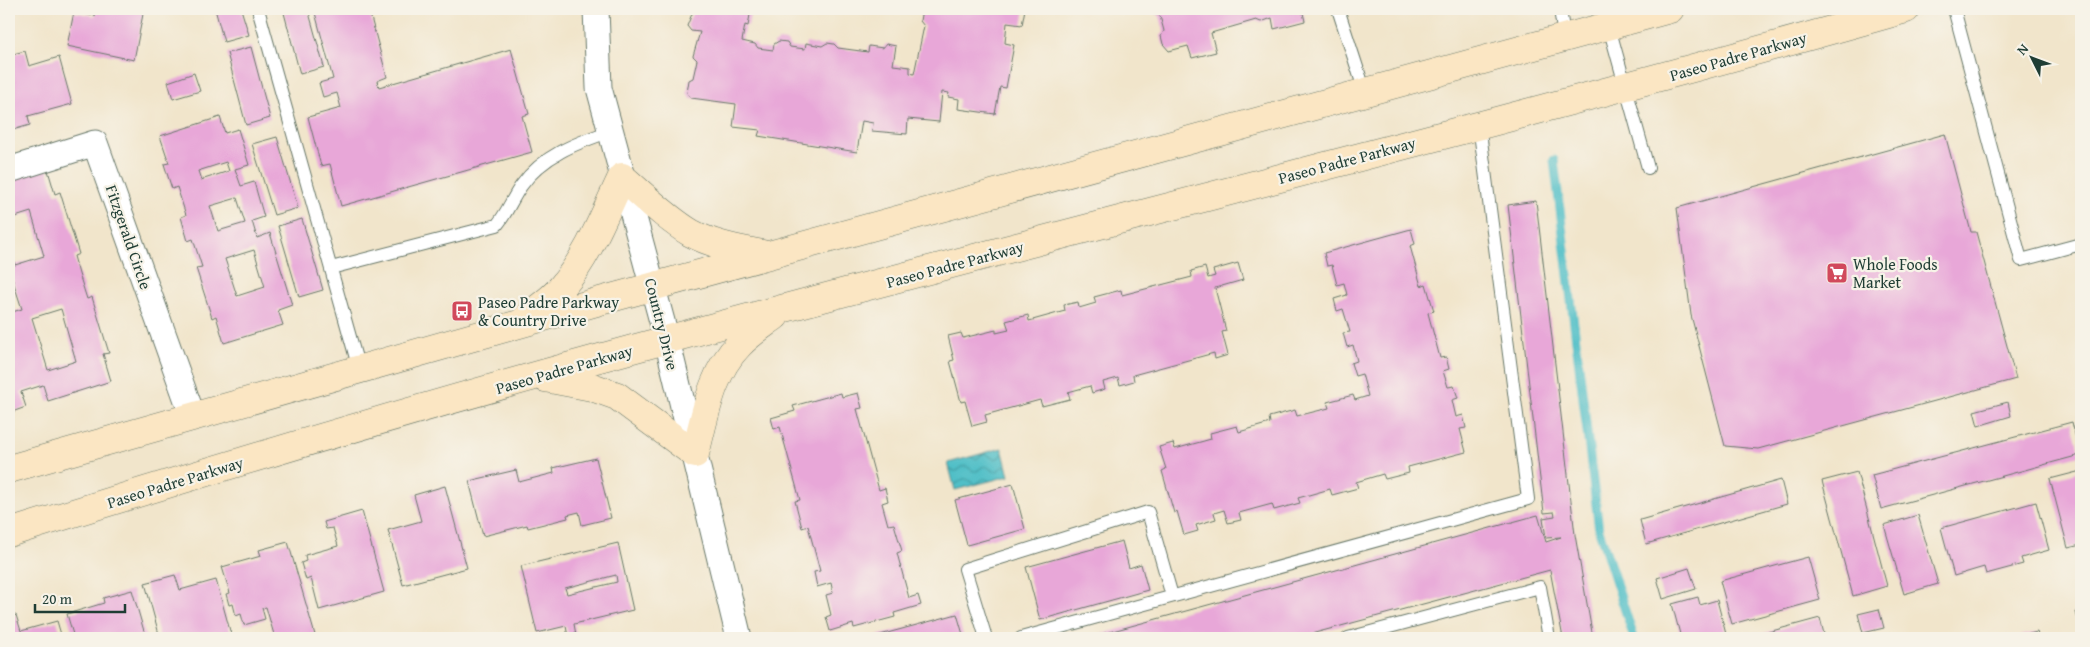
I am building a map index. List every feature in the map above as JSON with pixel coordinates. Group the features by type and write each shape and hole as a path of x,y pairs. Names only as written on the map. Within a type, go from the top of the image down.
{"main road":[{"path":"9,469 653,286 1564,37 1607,17 1670,9"},
{"name":"Paseo Padre Parkway","path":"9,533 213,470 667,340 1627,87 1906,9"},
{"path":"519,324 560,289 580,263 591,244 622,177 670,218 692,233 718,244 766,255"},
{"path":"538,377 592,387 618,396 694,454 712,391 723,366 739,345 781,310"}],"street":[{"name":"Country Drive","path":"596,9 599,88 667,340 739,638"},
{"name":"Fitzgerald Circle","path":"9,170 96,143 193,417"}],"lane":[{"path":"258,9 359,369"},
{"path":"1338,9 1364,92"},
{"path":"1560,9 1564,37"},
{"path":"1954,9 2021,260 2081,244"},
{"path":"1607,17 1648,168"},
{"path":"1021,638 1528,499 1479,125"},
{"path":"331,268 497,225 509,210 521,186 542,163 567,146 610,131"},
{"path":"986,638 965,569 1148,512 1172,596"},
{"path":"1348,638 1540,587 1549,638"}],"water":[{"path":"1002,448 1009,476 955,490 948,463"}],"building":[{"path":"97,9 144,9 134,60 67,46 74,12 95,16"},
{"path":"215,9 241,9 249,35 224,42"},
{"path":"283,9 308,9 324,67 300,74"},
{"path":"314,9 377,9 378,12 370,14 387,77 377,81 379,87 511,49 529,114 522,116 532,152 341,206 330,164 321,166 308,117 341,108 337,93 323,97 319,83 333,79"},
{"path":"694,9 751,9 748,26 745,25 742,41 755,44 758,48 773,50 774,44 779,41 787,42 790,47 805,49 806,43 822,46 827,43 834,44 838,48 868,52 869,46 883,48 886,44 896,46 893,65 910,67 910,73 914,74 924,26 920,21 922,9 1025,9 1022,25 1007,23 1005,43 1014,45 1006,88 1000,87 995,114 958,109 959,99 948,97 949,93 942,92 939,122 908,119 907,134 872,131 873,123 862,121 857,152 758,136 760,130 733,127 736,104 691,98 687,93 689,80 693,78 697,60 693,56 700,32 691,31 687,26"},
{"path":"1153,9 1302,9 1305,21 1274,29 1272,18 1261,22 1256,20 1211,33 1216,52 1192,58 1188,46 1169,51 1163,44 1161,36 1164,31 1160,16 1154,13"},
{"path":"251,47 270,118 246,125 227,53"},
{"path":"25,51 29,66 59,57 72,104 28,116 30,125 9,131 9,55"},
{"path":"194,73 200,91 173,99 168,82"},
{"path":"220,117 225,133 238,129 249,165 235,169 241,186 254,182 264,217 252,221 257,238 270,233 292,305 278,310 283,325 224,343 216,316 212,318 196,268 202,267 193,239 188,241 181,217 186,215 177,187 172,189 164,164 169,163 160,136","holes":["226,162 229,171 201,180 198,171","237,198 245,223 218,231 210,206","254,250 265,287 237,296 225,259"]},
{"name":"Whole Foods Market","path":"1945,134 1971,232 1976,232 2016,379 1758,449 1725,446 1691,315 1677,208"},
{"path":"277,137 298,208 274,215 252,144"},
{"path":"47,167 55,194 60,192 79,254 74,256 79,274 87,299 92,297 109,353 103,354 111,381 48,401 43,385 21,392 26,407 9,413 9,313 22,309 12,278 9,279 9,245 15,265 44,256 31,212 12,218 9,210 9,179","holes":["61,309 76,361 48,370 32,318"]},
{"path":"1536,201 1575,535 1593,638 1563,638 1550,570 1296,638 1087,638 1538,515 1546,542 1561,537 1546,538 1543,518 1555,516 1554,512 1544,513 1508,205"},
{"path":"302,219 323,290 299,297 278,226"},
{"path":"1411,229 1415,244 1410,246 1421,286 1426,284 1434,311 1428,313 1440,358 1446,357 1449,369 1443,371 1448,387 1454,386 1458,398 1452,400 1456,417 1463,415 1466,428 1460,429 1466,452 1408,467 1409,473 1385,479 1383,474 1356,482 1358,488 1332,495 1330,489 1298,498 1300,503 1274,510 1272,504 1239,513 1241,520 1228,523 1224,510 1214,513 1216,519 1196,525 1198,531 1184,535 1177,511 1174,513 1162,471 1166,469 1159,447 1173,443 1175,449 1211,439 1210,433 1237,426 1239,432 1270,423 1269,417 1295,410 1297,416 1329,408 1327,402 1353,395 1355,400 1368,396 1362,374 1355,376 1351,363 1357,361 1353,345 1347,347 1343,333 1350,332 1343,309 1337,311 1334,299 1347,295 1344,283 1337,285 1332,265 1327,266 1324,253"},
{"path":"1238,263 1243,280 1215,288 1226,331 1222,332 1228,355 1215,359 1214,353 1133,375 1134,381 1120,385 1118,378 1103,382 1105,389 1092,393 1090,386 1068,392 1070,399 1042,406 1040,400 985,415 987,422 972,426 965,401 961,402 950,361 954,360 948,336 961,333 963,338 996,330 996,333 1009,330 1006,321 1028,315 1029,321 1065,311 1064,305 1078,302 1079,308 1096,303 1094,297 1121,290 1122,295 1192,277 1191,271 1205,267 1208,278 1215,276 1213,270"},
{"path":"841,393 842,397 858,393 862,408 857,409 879,490 885,488 888,501 882,503 888,525 894,524 902,551 897,553 909,598 918,595 921,605 894,613 895,617 854,628 853,624 830,631 826,617 831,615 826,595 833,593 831,583 817,587 814,572 820,571 808,526 802,528 795,501 800,500 780,427 774,429 771,418 795,411 793,406"},
{"path":"2008,402 2011,416 1978,426 1974,411"},
{"path":"2072,422 2080,455 1881,509 1872,475"},
{"path":"596,458 611,518 582,525 579,512 567,515 568,518 528,528 527,525 483,536 469,481 516,470 519,482 554,473 553,468"},
{"path":"2081,471 2081,545 2068,548 2050,479"},
{"path":"1857,472 1887,586 1853,596 1822,481"},
{"path":"1781,480 1787,504 1646,544 1640,520"},
{"path":"1013,484 1025,529 967,545 955,500"},
{"path":"445,486 467,568 403,585 388,530 421,521 414,495"},
{"path":"2036,502 2049,550 2021,558 2023,564 1986,574 1984,567 1954,576 1941,528"},
{"path":"362,511 384,592 319,610 311,578 306,580 301,563 306,561 305,555 338,546 333,528 326,529 324,522"},
{"path":"1918,515 1938,584 1904,594 1884,525"},
{"path":"1122,541 1129,568 1141,564 1148,590 1040,620 1026,567"},
{"path":"288,542 315,635 303,638 275,638 266,607 262,608 265,619 244,625 241,614 236,616 233,604 229,605 226,594 230,593 222,567 261,556 259,550"},
{"path":"618,543 633,610 574,624 576,635 568,637 566,626 537,633 521,566","holes":["616,575 617,582 567,594 565,588"]},
{"path":"1808,557 1820,600 1732,624 1720,581"},
{"path":"1689,568 1696,589 1663,599 1657,578"},
{"path":"175,575 180,590 216,580 232,638 160,638 145,583"},
{"path":"132,590 146,638 74,638 67,614 104,603 103,598"},
{"path":"1698,597 1700,605 1717,600 1727,638 1681,638 1672,604"},
{"path":"1879,609 1884,628 1863,633 1858,614"},
{"path":"2081,611 2081,632 2076,612"},
{"path":"957,614 964,638 869,638"},
{"path":"16,615 21,631 57,621 62,638 9,638 9,617"},
{"path":"1820,618 1825,638 1746,638"},
{"path":"2037,632 2039,638 2022,638 2021,636"}],"waterway":[{"path":"1554,160 1599,530 1634,638"}],"place":[{"name":"Whole Foods Market","path":"1837,273"},
{"name":"Paseo Padre Parkway & Country Drive","path":"462,311"}]}
